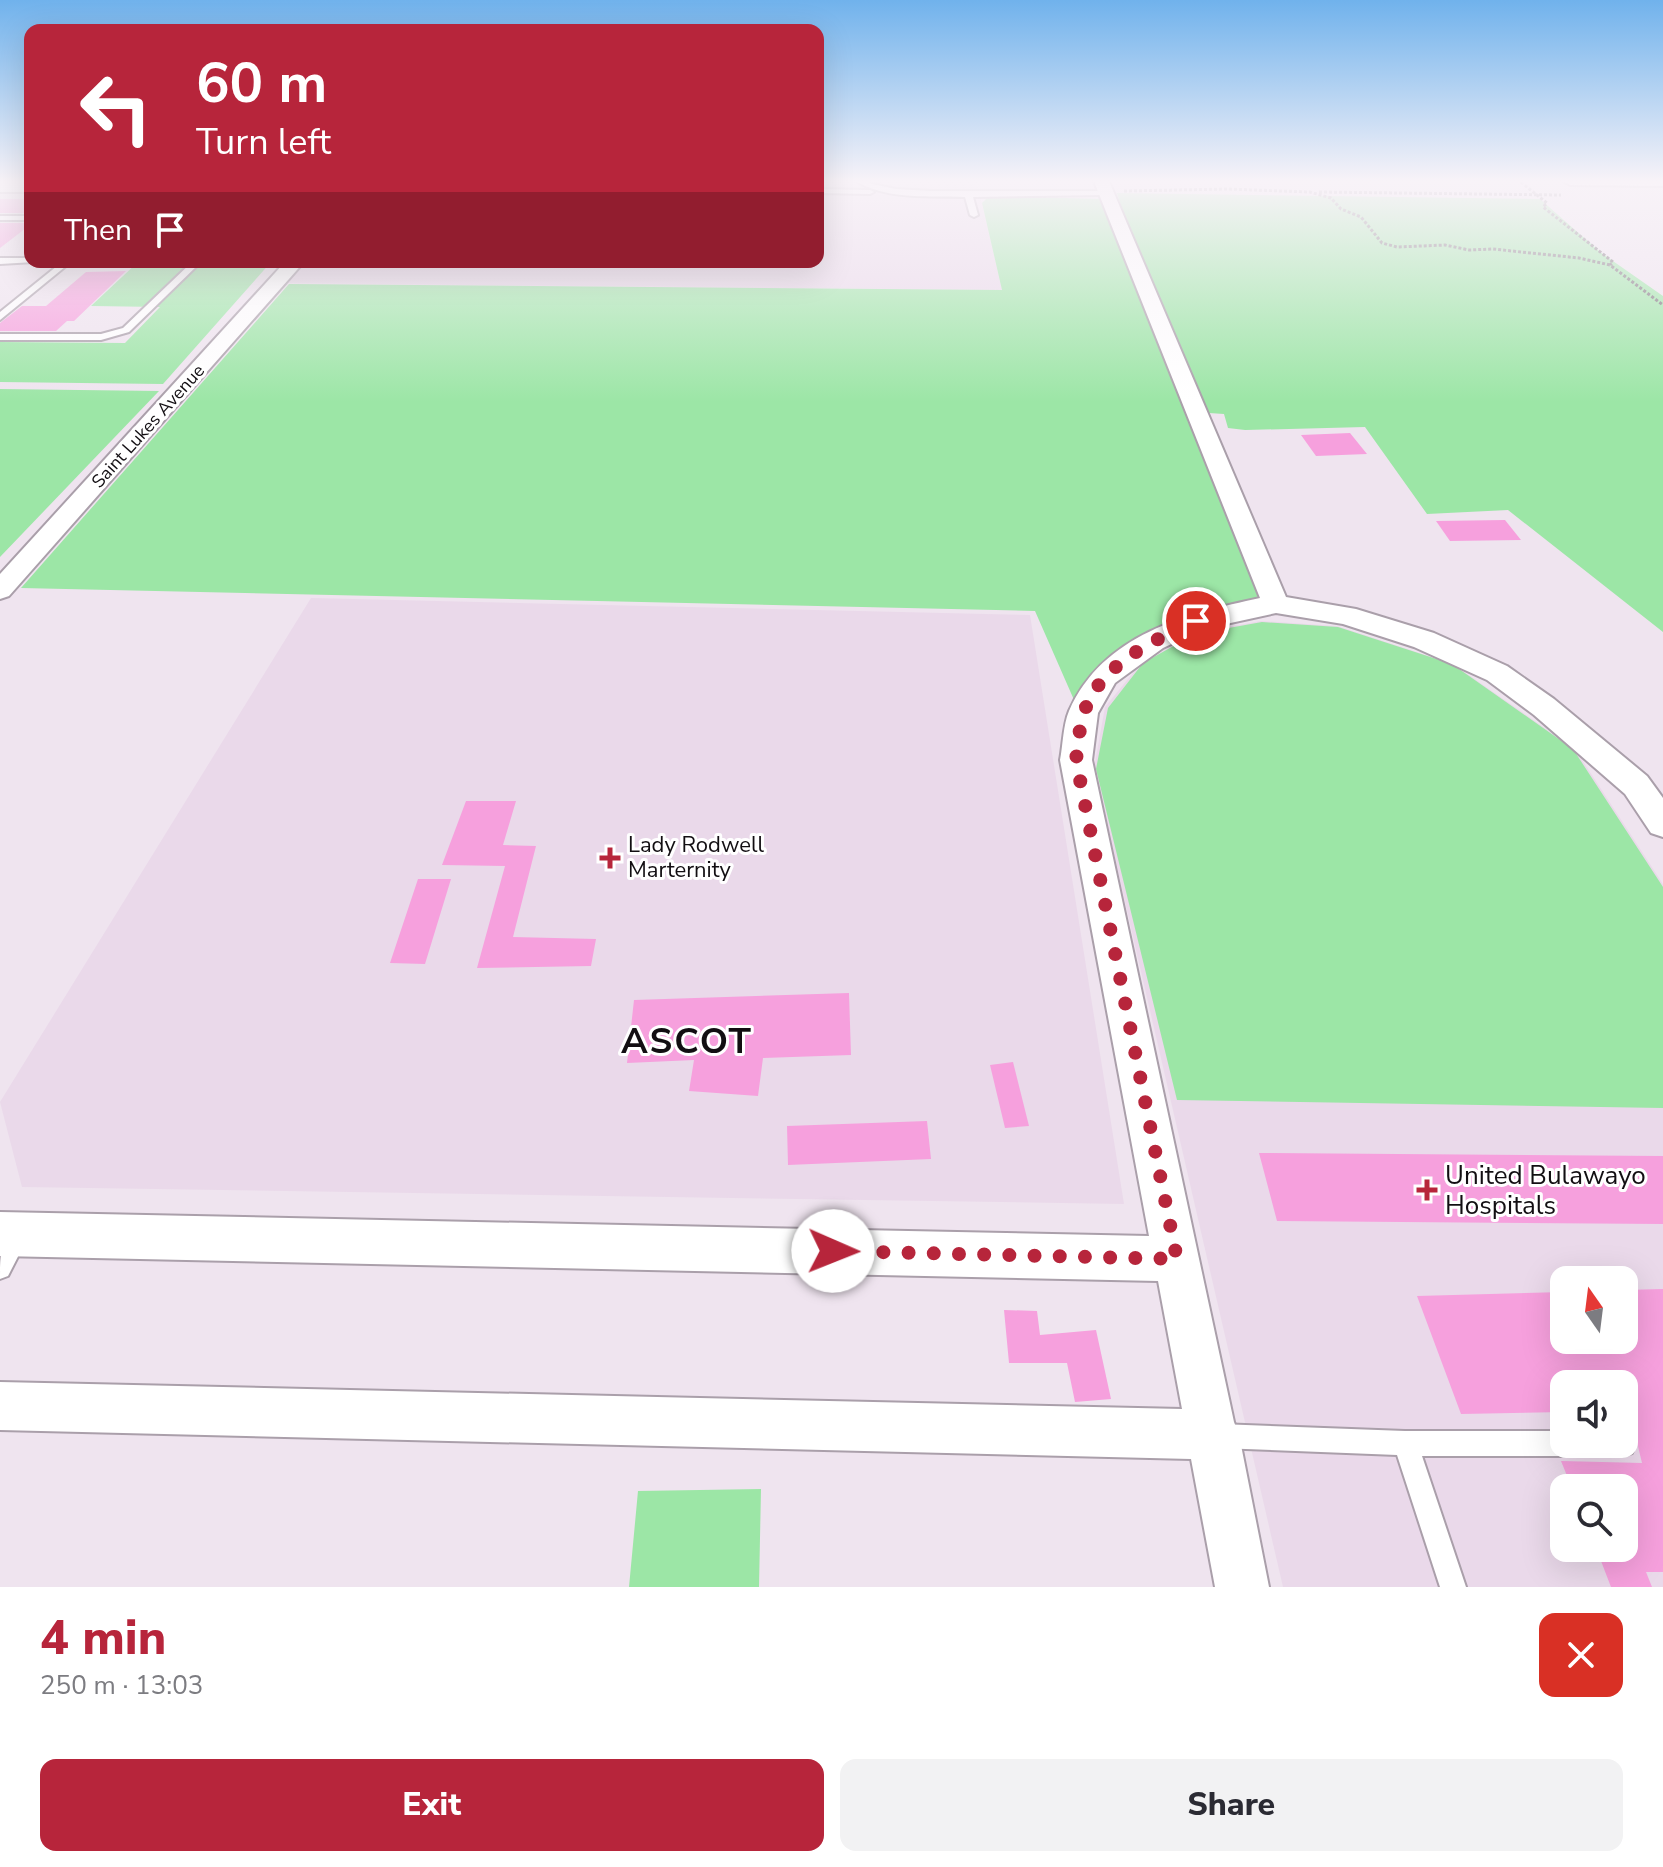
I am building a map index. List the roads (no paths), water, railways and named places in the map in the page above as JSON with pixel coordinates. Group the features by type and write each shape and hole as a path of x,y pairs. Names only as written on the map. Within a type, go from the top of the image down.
{"street":[{"path":"1130,253 1276,604"},
{"name":"Saint Lukes Avenue","path":"0,590 290,268"},
{"path":"1242,1587 1214,1435 1076,760 1083,713 1105,676 1153,641 1196,621 1276,604 1346,615 1424,640 1497,673 1544,707 1636,785 1663,824"},
{"path":"6,1245 1177,1259"},
{"path":"0,1406 1214,1435"}],"lane":[{"path":"0,261 24,261"},
{"path":"0,317 60,268"},
{"path":"0,337 101,337 126,330 191,268"},
{"path":"1214,1435 1405,1443 1550,1444"},
{"path":"1405,1443 1453,1587"}],"place":[{"name":"Lady Rodwell Marternity","path":"610,858"},
{"name":"United Bulawayo Hospitals","path":"1427,1190"}],"district":[{"name":"ASCOT","path":"687,1041"}]}
